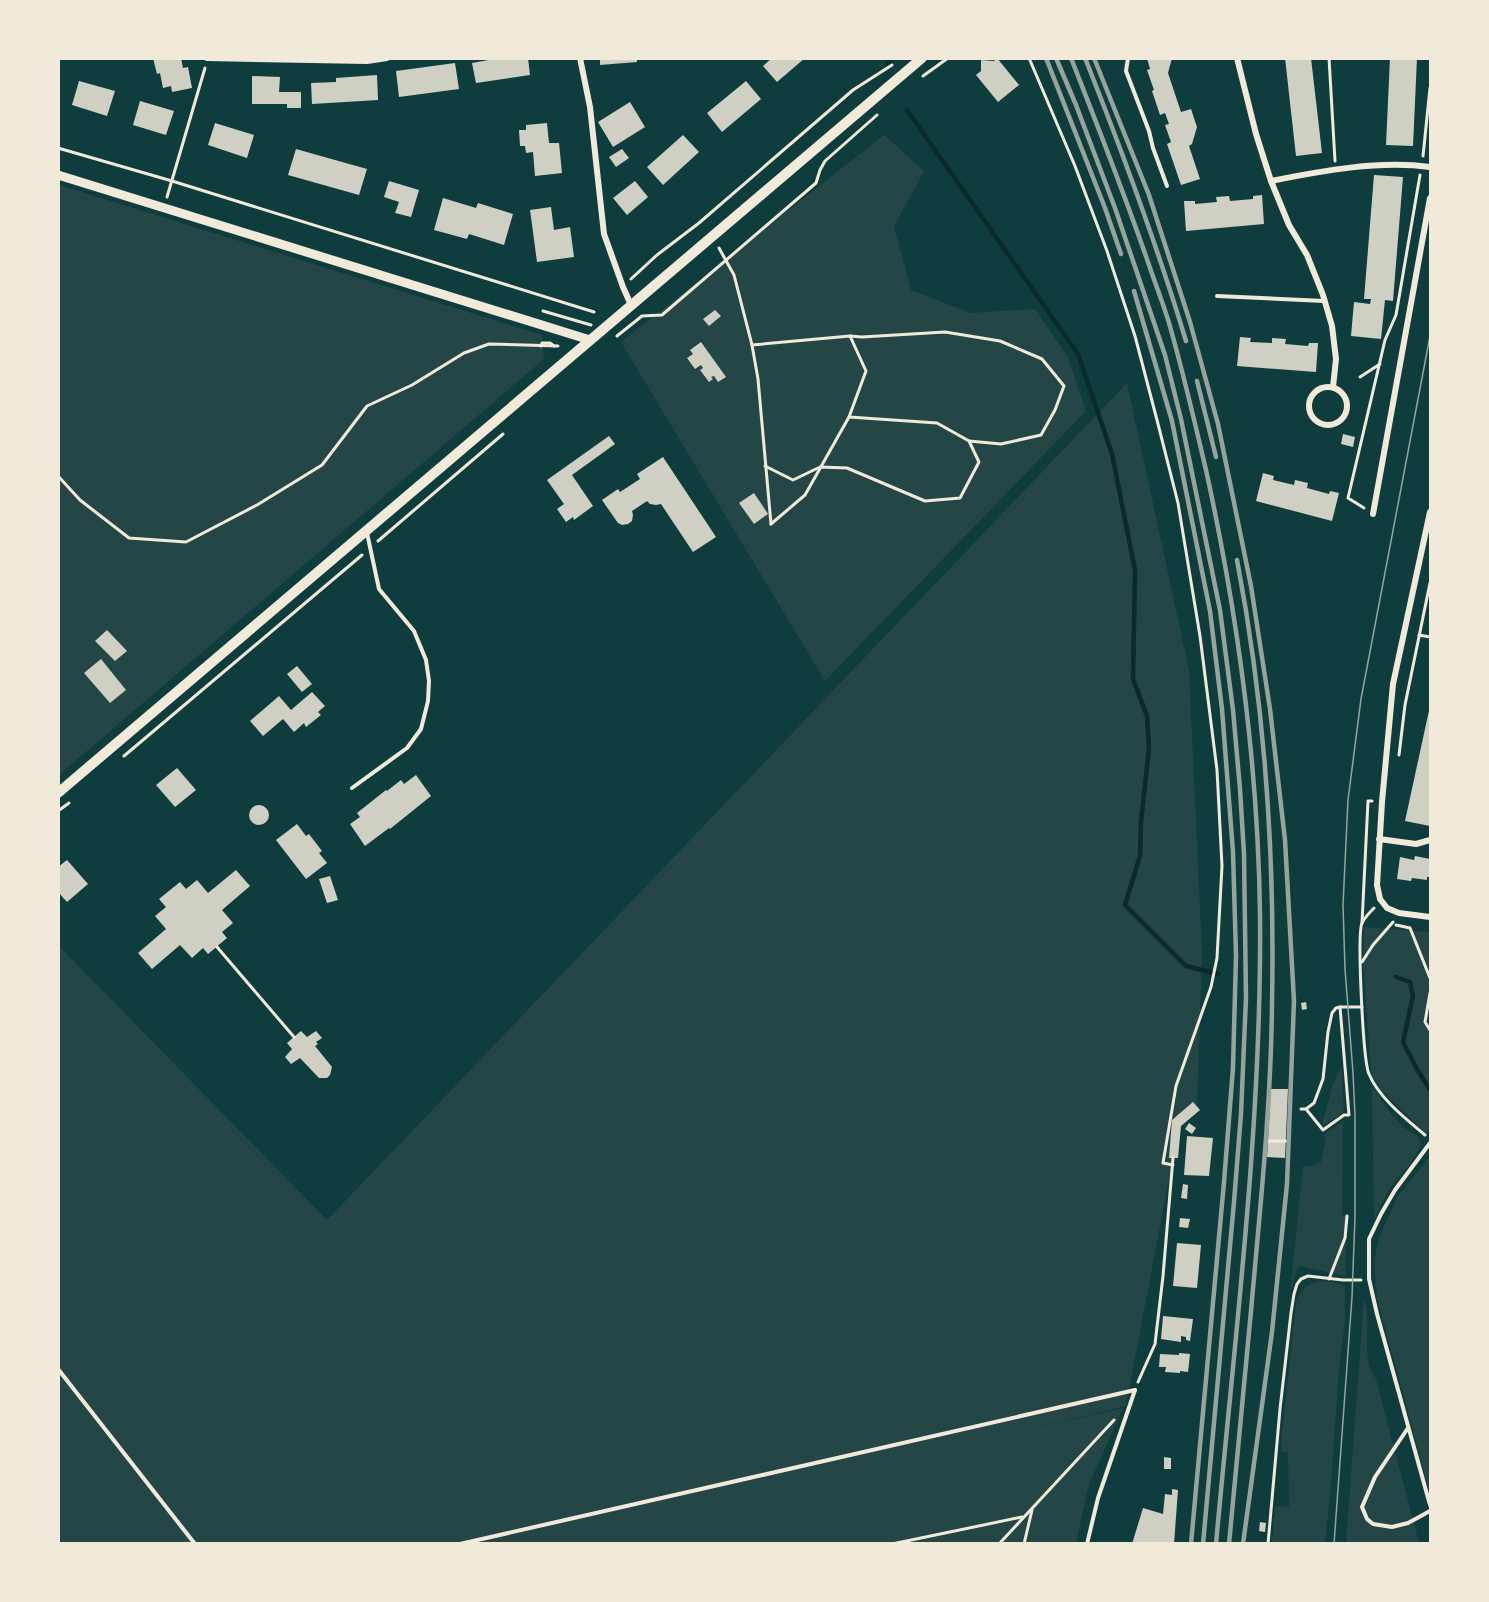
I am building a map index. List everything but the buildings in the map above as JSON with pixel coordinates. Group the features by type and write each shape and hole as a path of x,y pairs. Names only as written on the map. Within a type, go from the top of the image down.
{"main road":[{"path":"58,793 922,58"}],"street":[{"path":"207,59 367,61 387,58"},
{"path":"580,58 590,107 604,234 631,305"},
{"path":"1237,58 1256,134 1271,181 1289,225 1307,255 1332,326 1336,359 1333,387"},
{"path":"1271,181 1336,168 1431,167"},
{"path":"58,176 590,340"},
{"path":"1373,514 1431,198"},
{"path":"1333,387 1342,393 1347,401 1347,411 1341,420 1333,425 1322,425 1310,414 1308,402 1312,394 1320,388 1333,387"},
{"path":"1431,512 1393,684 1377,885 1380,899 1387,908 1399,913 1431,918"},
{"path":"1379,839 1416,844 1431,840"}],"lane":[{"path":"1128,58 1126,71 1167,186"},
{"path":"1217,296 1324,301"},
{"path":"352,788 407,748 421,729 428,701 429,681 426,660 414,631 379,589 367,532"},
{"path":"1431,1142 1395,1190 1369,1239 1369,1279 1377,1314 1431,1505"},
{"path":"58,1369 195,1544"},
{"path":"460,1544 1134,1389"},
{"path":"1087,1544 1098,1498 1134,1389"},
{"path":"1409,1427 1375,1477 1362,1507 1367,1519 1373,1524 1392,1527 1408,1523 1431,1511"}],"path":[{"path":"920,78 948,58"},
{"path":"1029,58 1075,166 1107,251 1134,336 1178,503 1200,636 1216,770 1222,866 1217,958 1211,987 1176,1086 1163,1164 1173,1165"},
{"path":"1329,58 1336,168"},
{"path":"166,198 207,59"},
{"path":"623,287 657,255 699,223 853,90 894,64"},
{"path":"1373,514 1348,498 1385,340 1396,315 1421,166 1431,88"},
{"path":"614,339 642,316 662,315 816,183 825,161 885,108"},
{"path":"58,148 594,312"},
{"path":"726,259 734,275 758,379 771,524 805,495 849,417 866,371 850,336"},
{"path":"752,345 850,336 945,332 1000,341 1042,358 1064,386 1056,410 1041,435 1001,444 969,441 937,423 849,417"},
{"path":"58,476 80,500 129,538 186,542 257,505 322,465 367,406 412,385 464,353 489,344 556,346"},
{"path":"1360,377 1380,364"},
{"path":"116,763 506,431"},
{"path":"765,466 793,480 820,467 847,468 924,501 960,498 979,462 969,441"},
{"path":"58,487 67,487"},
{"path":"1398,758 1405,705 1431,583"},
{"path":"1419,635 1431,637"},
{"path":"58,812 72,800"},
{"path":"1364,880 1361,963 1362,1007 1368,1072 1378,1090 1431,1142"},
{"path":"1362,923 1380,899"},
{"path":"1361,963 1399,913"},
{"path":"1392,924 1410,928 1431,978"},
{"path":"216,947 294,1036"},
{"path":"1431,993 1425,1022 1431,1030"},
{"path":"1306,1109 1314,1103 1323,1079 1332,1013 1340,1007 1362,1007"},
{"path":"1301,1108 1306,1109 1323,1130 1344,1115 1349,1115 1340,1007"},
{"path":"1278,1136 1278,1141"},
{"path":"1269,1141 1286,1141"},
{"path":"1134,1389 1155,1344 1173,1158"},
{"path":"1329,1279 1344,1238 1347,1216"},
{"path":"1268,1544 1280,1409 1294,1294 1301,1279 1308,1276 1343,1280 1369,1279"},
{"path":"999,1544 1114,1421"},
{"path":"1024,1544 1032,1508"},
{"path":"892,1544 1024,1517"}],"shaded area":[{"path":"884,135 924,171 894,226 911,290 971,313 1035,309 1068,357 1086,411 825,681 621,342"},
{"path":"59,185 542,335 544,359 59,775"},
{"path":"1127,383 1189,670 1202,954 1197,1107 1175,1126 1172,1163 1126,1406 1012,1433 1123,1408 1089,1484 1076,1543 59,1543 58,945 327,1220"},
{"path":"1364,927 1430,932 1430,1129 1426,1133 1380,1089 1371,1072 1363,963"},
{"path":"1341,1066 1344,1111 1323,1126 1333,1084"},
{"path":"1372,1088 1390,1113 1402,1126 1418,1137 1421,1143 1412,1161 1387,1194 1374,1220"},
{"path":"1343,1121 1342,1216 1347,1216 1345,1276 1299,1266 1290,1294 1303,1166 1313,1166 1321,1162 1326,1139 1323,1135"},
{"path":"1430,1157 1430,1493 1377,1298 1374,1262 1379,1238 1397,1197"},
{"path":"1321,1281 1345,1286 1345,1320 1325,1543 1272,1543 1275,1506 1289,1507 1288,1452 1282,1452 1281,1443 1296,1302 1306,1287"},
{"path":"1364,1298 1367,1313 1369,1366 1376,1379 1419,1543 1346,1544"}],"waterway":[{"path":"887,63 893,58"},
{"path":"907,110 1078,354 1112,454 1135,570 1133,679 1147,716 1149,748 1141,822 1140,856 1125,905 1186,966 1218,974"},
{"path":"1396,977 1410,982 1413,996 1403,1042 1430,1090"}],"tram line":[{"path":"1334,1544 1352,1297 1355,1217 1355,1116 1343,905 1348,800 1361,699 1430,336"}],"railway":[{"path":"1046,58 1121,254"},
{"path":"1056,58 1115,208 1165,355 1181,419 1220,610 1233,710 1244,854 1246,998 1241,1114 1203,1544"},
{"path":"1071,58 1140,239 1166,314 1180,365 1206,470 1228,580 1250,747 1260,914 1257,1072 1246,1229 1216,1544"},
{"path":"1085,58 1139,198 1186,341"},
{"path":"1094,58 1149,195 1190,322 1218,424 1251,586 1270,709 1285,840 1294,1001 1287,1184 1272,1332 1243,1544"},
{"path":"1134,291 1172,421 1210,611 1222,709 1233,852 1236,956 1233,1068 1191,1544"},
{"path":"1197,381 1216,457"},
{"path":"1229,1544 1270,1081 1273,948 1270,837 1261,726 1255,670 1237,560"}]}
